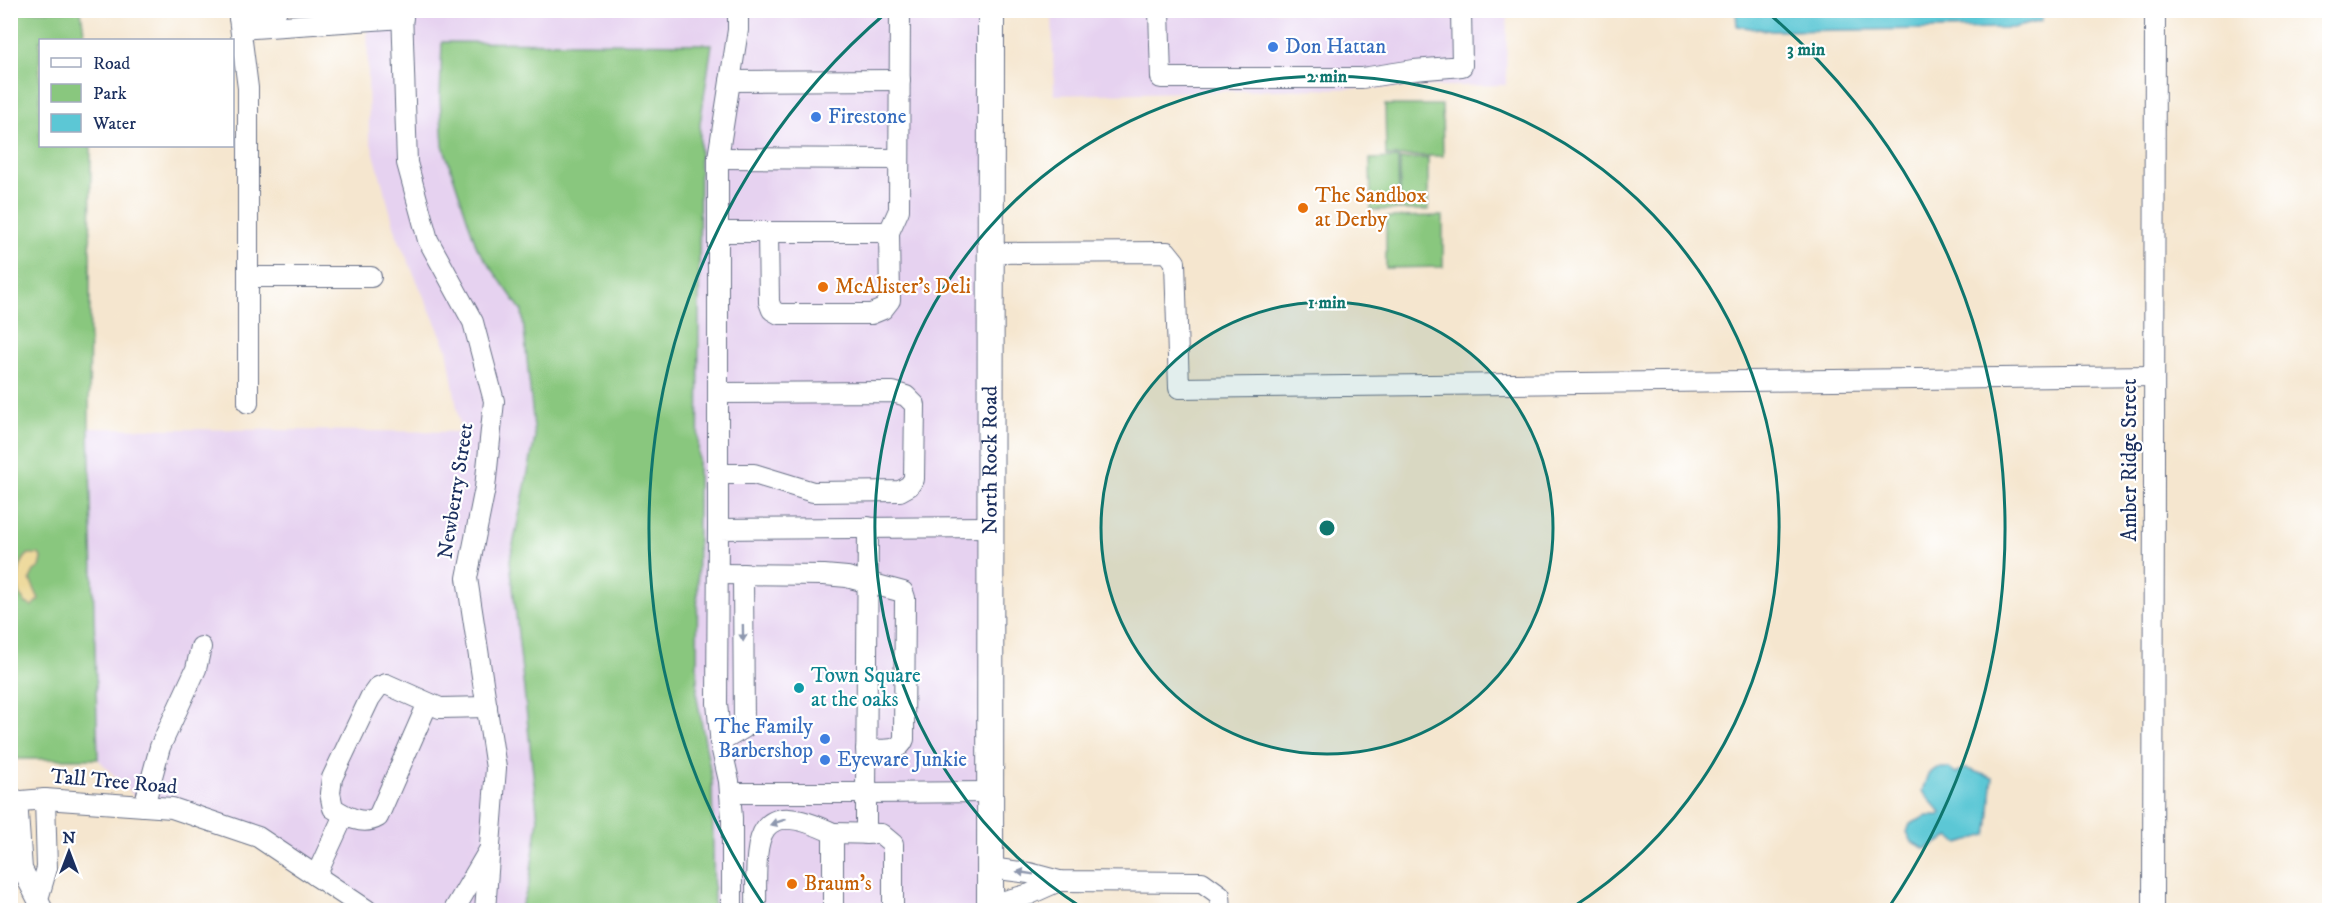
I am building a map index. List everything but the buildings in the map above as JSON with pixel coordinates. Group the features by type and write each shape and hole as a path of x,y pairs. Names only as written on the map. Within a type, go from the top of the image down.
{"main road":[{"name":"North Rock Road","path":"990,908 992,10"}],"street":[{"path":"239,19 277,10"},
{"path":"732,910 730,793 720,742 717,703 718,158 738,30 738,10"},
{"path":"768,232 769,302 772,310 779,314 871,314 883,309 890,300 889,232 898,210 900,10"},
{"path":"1159,10 1161,78 1362,78 1462,66 1461,10"},
{"name":"Amber Ridge Street","path":"2152,910 2155,10"},
{"path":"239,19 403,14"},
{"name":"Newberry Street","path":"403,14 407,163 428,240 472,322 494,401 486,488 467,578 496,768 485,910"},
{"path":"239,19 248,88 248,403"},
{"path":"730,81 900,80"},
{"path":"718,158 899,159"},
{"path":"718,232 889,232"},
{"path":"991,253 1167,252 1175,262 1179,388 2154,376"},
{"path":"248,277 371,277"},
{"path":"718,393 893,392 906,396 915,405 915,479 900,491 813,492 753,474 718,474"},
{"path":"866,834 868,527"},
{"path":"718,529 990,527"},
{"path":"718,574 847,577 903,592 906,598 904,739 902,744 894,749 866,749"},
{"path":"720,742 744,728 742,574"},
{"path":"144,806 156,757 196,669 201,647"},
{"path":"428,703 378,817 372,821 363,822 333,808 330,793 332,778 370,698 378,687 386,684 440,708 487,707"},
{"path":"730,793 990,792"},
{"path":"40,905 47,867 45,799"},
{"name":"Tall Tree Road","path":"14,801 45,799 172,808 258,837 367,910"},
{"path":"14,801 22,869 40,905"},
{"path":"316,876 345,815"},
{"path":"756,910 760,835 768,825 779,820 801,819 833,833 880,834 892,844 892,910"},
{"path":"833,833 833,910"},
{"name":"Newberry Street","path":"454,910 490,850"},
{"path":"732,852 758,852"},
{"path":"990,868 1029,873 1059,881 1202,882 1220,895 1221,910"},
{"path":"990,908 1059,881"}],"shaded area":[{"path":"367,11 992,11 991,910 367,910 258,837 144,806 98,759 89,428 461,432 447,349 397,236 369,136"},
{"path":"1052,11 1507,11 1506,85 1054,95"}],"green space":[{"path":"11,11 81,11 85,39 39,39 39,147 91,147 89,428 98,759 11,759"},
{"path":"442,42 712,44 700,124 697,698 712,780 714,910 520,910 529,884 538,820 510,560 535,438 522,311 477,248 443,145 440,99"},
{"path":"1385,105 1442,105 1443,156 1386,156"},
{"path":"1398,158 1399,210 1371,210 1370,159"},
{"path":"1428,158 1428,210 1400,210 1400,159"},
{"path":"1443,216 1443,267 1386,268 1386,217"}],"sand":[{"path":"29,554 39,554 42,559 40,567 34,571 30,579 39,599 32,606 22,597 18,582 21,565"}],"water":[{"path":"1736,10 2045,11 2041,21 2013,28 1772,31 1737,26"},
{"path":"1937,768 1949,768 1956,773 1965,768 1993,778 1987,835 1959,843 1950,837 1925,849 1912,842 1907,832 1910,824 1927,816 1938,816 1941,813 1922,791 1928,774"}],"place":[{"name":"Don Hattan","path":"1273,47"},
{"name":"Firestone","path":"816,117"},
{"name":"The Sandbox at Derby","path":"1303,208"},
{"name":"McAlister's Deli","path":"823,287"},
{"name":"Town Square at the oaks","path":"799,688"},
{"name":"The Family Barbershop","path":"825,739"},
{"name":"Eyeware Junkie","path":"825,760"},
{"name":"Braum's","path":"792,884"}]}
